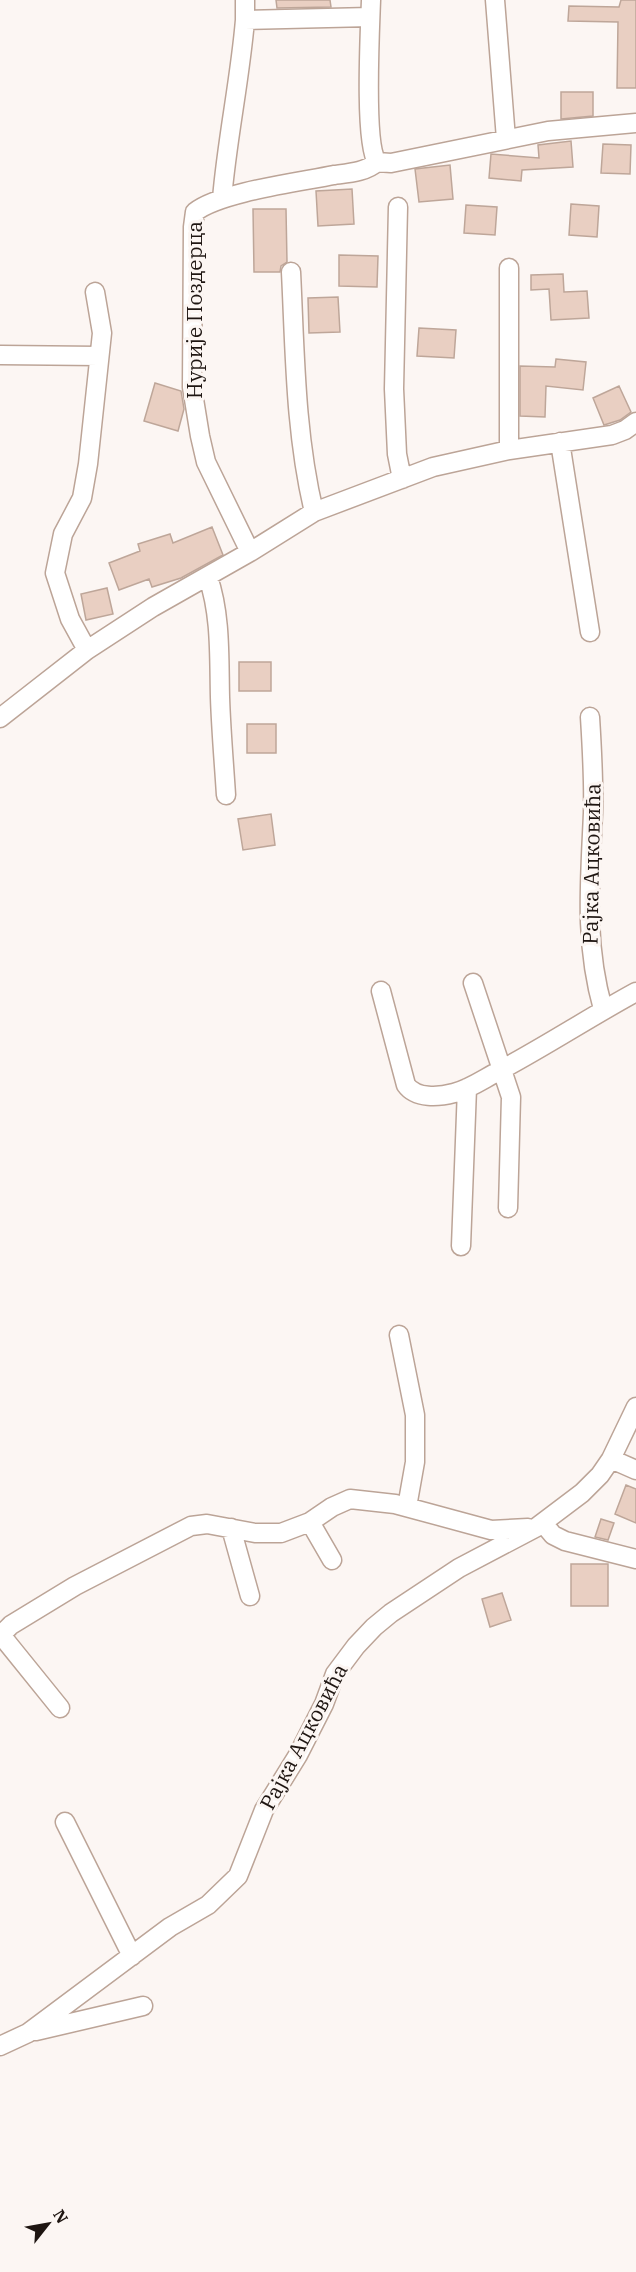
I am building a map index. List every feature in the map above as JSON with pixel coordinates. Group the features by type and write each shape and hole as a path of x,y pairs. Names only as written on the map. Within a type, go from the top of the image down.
{"street":[{"path":"222,199 225,162 242,61 245,0"},
{"path":"495,0 506,139"},
{"path":"245,20 371,9 370,122 373,154 377,162"},
{"name":"Нурије Поздерца","path":"250,552 206,462 192,387 195,212 201,207 222,199 274,186 355,171 371,167 377,162 391,163 548,131 636,123"},
{"path":"398,207 394,389 397,454 402,479"},
{"path":"509,268 509,450"},
{"path":"291,272 297,410 305,474 314,512"},
{"path":"87,650 70,619 55,573 63,534 82,498 87,464 102,333 95,292"},
{"path":"0,355 99,356"},
{"path":"0,718 87,650 153,607 208,577 314,512 433,467 509,450 612,435 636,422"},
{"path":"560,442 590,632"},
{"path":"208,577 214,593 218,621 226,795"},
{"name":"Рајка Ацковића","path":"590,717 593,780 588,911 593,970 603,1009"},
{"path":"473,983 511,1097 508,1208"},
{"path":"381,991 409,1089 424,1095 436,1096 455,1093 467,1088 636,992"},
{"path":"461,1246 467,1088"},
{"path":"399,1335 415,1415 415,1462 407,1507"},
{"name":"Рајка Ацковића","path":"0,2046 28,2033 170,1927 208,1905 238,1876 264,1810 298,1755 342,1663 374,1627 459,1568 540,1525 582,1493 600,1475 611,1459 636,1407"},
{"path":"611,1459 636,1470"},
{"path":"60,1708 0,1635 35,1610 182,1529 207,1524 255,1533 281,1533 310,1522 341,1502 350,1499 380,1501 491,1530 540,1525 565,1542 636,1559"},
{"path":"310,1522 332,1560"},
{"path":"231,1528 249,1596"},
{"path":"65,1822 132,1956"},
{"name":"Рајка Ацковића","path":"28,2033 143,2006"}],"building":[{"path":"276,0 330,0 331,7 277,8"},
{"path":"621,0 636,0 636,88 617,88 618,22 568,21 569,6 619,7"},
{"path":"561,92 593,92 593,116 561,119"},
{"path":"571,141 573,167 522,170 521,181 489,178 491,154 539,158 538,145"},
{"path":"603,144 631,145 630,174 601,173"},
{"path":"450,165 453,199 419,202 415,169"},
{"path":"352,189 354,224 318,226 316,191"},
{"path":"571,204 599,206 597,237 569,235"},
{"path":"466,205 497,207 495,235 464,233"},
{"path":"253,209 286,209 287,262 281,266 280,272 254,272"},
{"path":"339,255 378,256 377,287 339,286"},
{"path":"563,274 564,292 587,291 589,318 551,320 549,289 531,290 531,275"},
{"path":"338,297 340,332 309,333 308,298"},
{"path":"419,328 456,330 454,358 417,356"},
{"path":"556,359 586,362 583,390 546,386 545,417 520,416 520,366 555,367"},
{"path":"155,383 181,391 184,409 178,431 144,421"},
{"path":"619,386 631,412 620,420 604,425 593,398"},
{"path":"212,527 223,555 181,578 152,587 149,579 119,590 109,563 140,551 138,544 170,534 173,543"},
{"path":"107,588 113,614 86,620 81,594"},
{"path":"239,662 271,662 271,691 239,691"},
{"path":"247,724 276,724 276,753 247,753"},
{"path":"271,814 275,845 243,850 238,819"},
{"path":"626,1485 636,1489 636,1523 615,1514"},
{"path":"601,1519 614,1523 608,1540 595,1537"},
{"path":"571,1564 608,1564 608,1606 571,1606"},
{"path":"502,1593 511,1620 490,1627 482,1599"}]}
